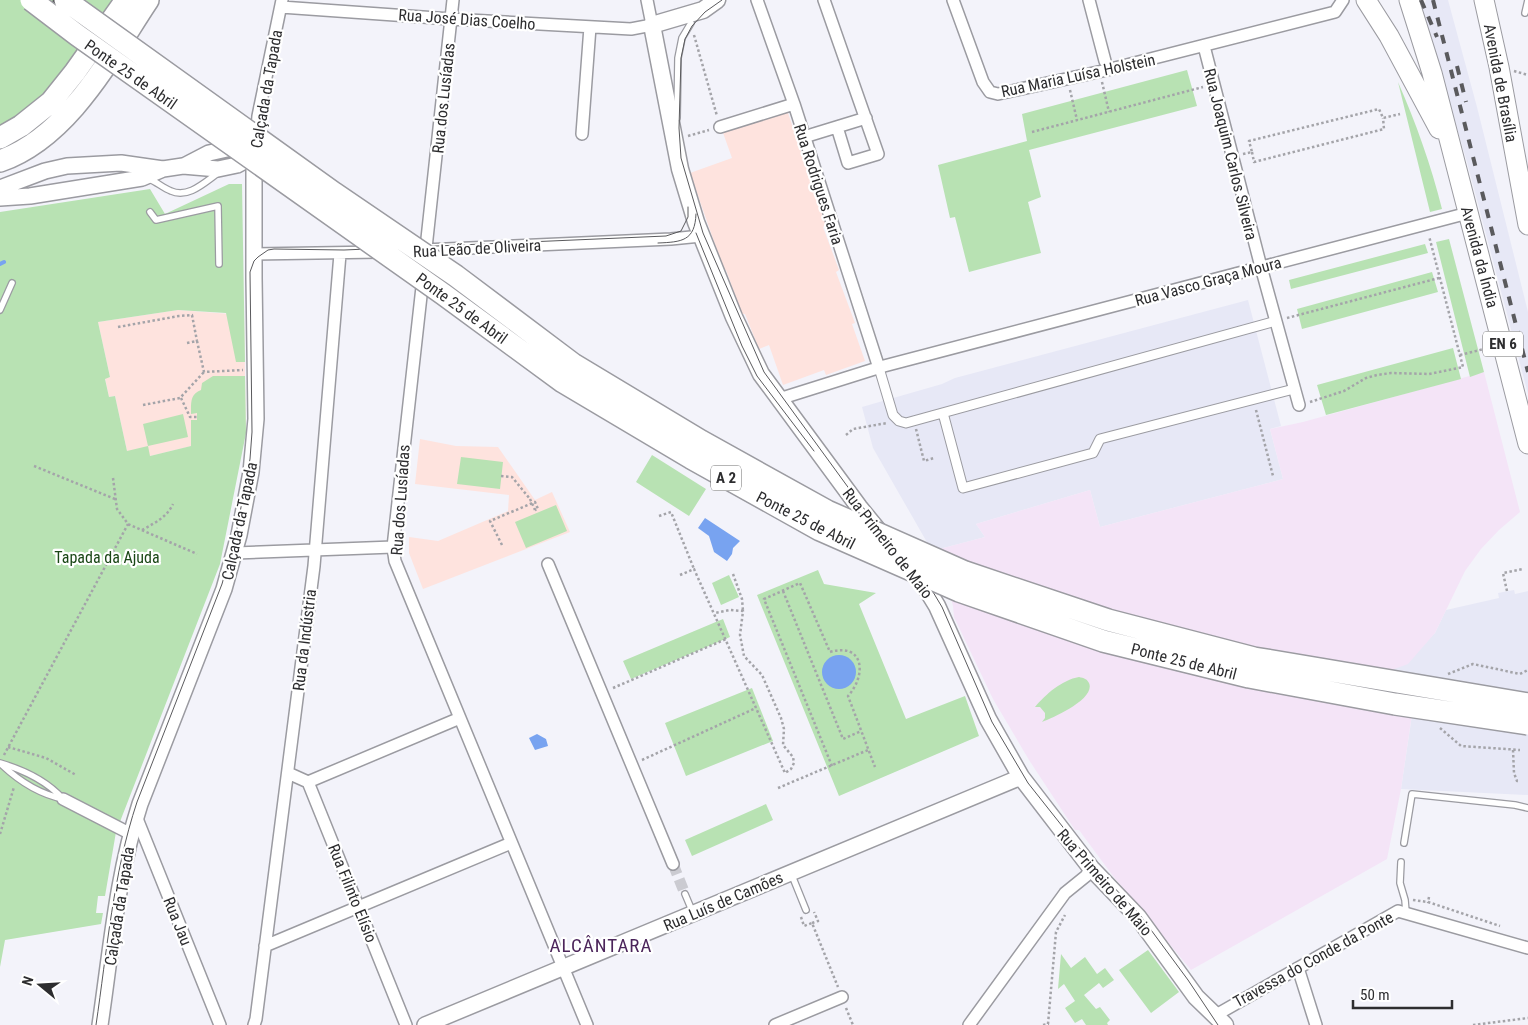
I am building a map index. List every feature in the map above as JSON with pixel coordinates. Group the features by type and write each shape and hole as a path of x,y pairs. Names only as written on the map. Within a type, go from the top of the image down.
{"highway":[{"name":"Ponte 25 de Abril","path":"31,0 100,52 443,294 563,382 691,458 820,530 959,591 1102,641 1249,677 1396,704 1528,724"},
{"name":"Ponte 25 de Abril","path":"65,0 334,193 456,276 574,364 701,441 827,511 965,572 1108,620 1254,658 1528,704"},
{"path":"0,138 20,126 50,102 75,72 126,0"},
{"path":"0,161 40,139 66,116 92,85 148,0"}],"main road":[{"path":"652,25 703,10 717,0"},
{"name":"Avenida da Índia","path":"1366,0 1389,36 1453,157"},
{"name":"Avenida da Índia","path":"1409,0 1432,73 1528,444"},
{"name":"Avenida de Brasília","path":"1484,0 1528,225"},
{"name":"Rua Primeiro de Maio","path":"652,25 680,169 701,236 760,374 859,507 937,606 988,719 1021,778 1091,868 1138,917 1213,1022"}],"street":[{"name":"Rua dos Lusíadas","path":"454,0 393,547 395,561 587,1025"},
{"path":"647,0 652,25"},
{"name":"Rua Rodrigues Faria","path":"757,0 794,104 879,368"},
{"path":"824,0 878,154 848,164 836,127"},
{"name":"Rua Maria Luísa Holstein","path":"953,0 983,82 990,92 1002,94 1067,79 1102,67 1204,46 1335,12 1343,0"},
{"path":"1090,0 1102,67"},
{"name":"Rua José Dias Coelho","path":"282,3 451,19 631,29 652,25"},
{"name":"Calçada da Tapada","path":"100,1025 122,873 131,834 136,816 224,589 235,553 253,459 256,419 254,156 258,116 282,3"},
{"path":"691,23 703,10"},
{"path":"582,134 590,27"},
{"name":"Rua Joaquim Carlos Silveira","path":"1204,46 1299,405"},
{"path":"720,127 794,104"},
{"path":"804,137 866,118"},
{"path":"183,166 209,153 236,147 254,156"},
{"path":"0,198 30,196 142,178 163,169 183,166 218,169 237,165 254,156"},
{"path":"0,188 45,171 67,166 121,162 163,169"},
{"name":"Rua Vasco Graça Moura","path":"879,368 1468,213"},
{"name":"Rua Leão de Oliveira","path":"254,254 340,254 671,239 701,236"},
{"name":"Rua da Indústria","path":"254,1025 315,550 340,254"},
{"path":"779,399 879,368 891,412 899,421 906,423 1276,321"},
{"path":"943,413 963,488 1093,454 1100,439 1294,389"},
{"path":"235,553 393,547"},
{"path":"548,564 673,864"},
{"path":"288,772 308,782 460,718"},
{"name":"Rua Luís de Camões","path":"425,1025 1021,778"},
{"name":"Rua Filinto Elísio","path":"308,782 406,1025"},
{"path":"63,799 131,834"},
{"name":"Rua Jau","path":"136,816 220,1025"},
{"path":"265,946 512,843"},
{"path":"969,1025 1065,893 1086,876 1091,868"},
{"name":"Travessa do Conde da Ponte","path":"1213,1022 1298,968 1398,911 1528,948"},
{"path":"1298,968 1316,1025"},
{"path":"775,1025 842,997"}],"lane":[{"path":"1525,13 1528,0"},
{"path":"674,140 678,58 682,38 691,23"},
{"path":"142,178 154,180 174,192 187,192 201,185 227,166"},
{"path":"150,212 156,220 218,206 219,264"},
{"path":"0,310 12,283"},
{"path":"0,764 17,778 49,796 63,799"},
{"path":"0,764 21,769 53,788 63,799"},
{"path":"1404,844 1412,794 1528,808"},
{"path":"1401,862 1400,883 1406,912"},
{"path":"791,873 806,910"},
{"path":"685,894 693,914"}],"path":[{"path":"674,140 720,127 691,23"},
{"path":"1102,67 1109,112"},
{"path":"1067,79 1077,120"},
{"path":"1032,132 1214,84"},
{"path":"1380,109 1383,118 1384,129 1254,162 1252,152 1249,141 1380,109"},
{"path":"1383,118 1400,114"},
{"path":"1232,157 1252,152"},
{"path":"1299,405 1344,391 1366,378 1377,375 1391,373 1429,374 1463,367 1426,224"},
{"path":"1276,321 1439,278"},
{"path":"118,327 192,315 204,372"},
{"path":"187,343 197,341"},
{"path":"1460,355 1484,349"},
{"path":"143,405 180,398 204,372 255,370"},
{"path":"180,398 190,417 197,417"},
{"path":"1253,399 1273,476"},
{"path":"846,435 853,429 899,421"},
{"path":"913,421 924,461 934,458"},
{"path":"34,466 115,499"},
{"path":"501,476 512,477 530,499 535,510 538,510 535,502 490,521 502,545"},
{"path":"113,478 116,509 128,524 197,554"},
{"path":"142,530 158,522 170,512 173,504"},
{"path":"659,516 671,512 694,569 784,773 794,763 793,757 783,744 784,729 781,718 762,675 744,656 740,635 743,611 742,598 733,574"},
{"path":"76,775 46,758 8,748 128,524"},
{"path":"680,575 694,569"},
{"path":"1506,591 1503,573 1523,569"},
{"path":"832,766 764,598 800,583 830,652 840,649 849,651 855,655 860,663 860,676 853,691 848,696 874,767"},
{"path":"783,591 843,739 861,731"},
{"path":"715,613 730,610 743,611"},
{"path":"602,693 726,639"},
{"path":"632,765 756,708"},
{"path":"778,788 868,750"},
{"path":"1513,750 1514,773 1517,781 1520,781"},
{"path":"0,834 13,790"},
{"path":"1429,897 1428,902 1508,929"},
{"path":"798,909 804,926 812,923 853,1025"},
{"path":"1044,1025 1048,1024 1056,932 1066,914"},
{"path":"1473,1025 1528,1018"}],"shaded area":[{"path":"1426,0 1448,0 1477,107 1528,312 1528,394 1467,162 1422,12"},
{"path":"787,110 826,225 823,227 839,270 836,272 855,323 852,324 865,361 826,375 824,370 783,385 769,345 759,349 745,314 742,314 726,270 724,270 690,173 732,158 722,130"},
{"path":"1248,300 1281,426 1270,429 1283,479 1100,527 1090,490 976,524 985,537 932,551 873,448 862,407 942,384 955,378"},
{"path":"178,310 244,315 246,433 150,456 127,451 115,396 109,397 105,378 110,377 98,322"},
{"path":"1484,372 1520,512 1481,549 1465,571 1435,633 1408,664 1389,671 1385,710 1412,714 1401,789 1387,859 1191,970 1113,876 1079,830 1075,830 1029,760 993,699 954,617 953,606 942,567 932,551 985,537 976,524 1090,490 1100,527 1283,479 1270,429 1303,422"},
{"path":"420,439 456,446 498,447 535,500 552,492 570,532 423,589 409,553 409,537 438,541 508,511 509,495 415,484"},
{"path":"1514,590 1515,594 1528,591 1528,795 1401,789 1412,715 1384,710 1389,671 1435,633 1446,610 1499,598 1498,593"}],"green space":[{"path":"0,0 136,0 55,111 18,141 0,149"},
{"path":"1187,70 1197,106 1029,150 1041,197 1028,202 1041,253 969,272 955,217 950,218 938,165 1027,141 1022,114"},
{"path":"1398,82 1423,144 1442,209 1430,212"},
{"name":"Tapada da Ajuda","path":"229,184 242,184 245,362 236,362 226,313 178,310 98,322 110,377 105,379 109,397 115,396 127,451 148,446 150,456 191,446 191,420 197,420 197,413 191,414 191,403 193,396 201,390 202,383 213,376 245,376 246,433 220,564 116,832 105,896 98,896 96,913 103,913 101,924 5,940 0,967 0,212 150,189 165,214"},
{"path":"1449,239 1484,372 1470,377 1436,242"},
{"path":"1425,244 1428,253 1291,289 1289,280"},
{"path":"1432,272 1438,292 1302,329 1297,309"},
{"path":"1453,348 1461,379 1326,415 1317,385"},
{"path":"183,414 188,437 148,446 143,424"},
{"path":"652,455 706,489 689,516 636,482"},
{"path":"461,457 503,462 500,489 457,484"},
{"path":"556,505 567,531 526,548 515,522"},
{"path":"818,570 824,584 876,593 859,604 906,719 965,696 979,736 839,796 757,595"},
{"path":"729,575 739,597 721,605 712,583"},
{"path":"723,619 730,637 631,679 623,661"},
{"path":"1079,677 1089,683 1086,695 1072,707 1042,722 1045,718 1045,713 1040,707 1035,707 1055,688 1066,681"},
{"path":"752,688 773,741 686,776 665,723"},
{"path":"766,804 773,820 692,856 685,840"},
{"path":"1148,950 1179,992 1151,1013 1119,970"},
{"path":"1061,954 1071,968 1085,957 1097,974 1105,968 1114,980 1103,988 1099,983 1084,995 1096,1009 1100,1007 1110,1020 1107,1023 1108,1025 1086,1025 1082,1019 1075,1023 1065,1008 1075,1001 1064,984 1058,989"}],"water":[{"path":"705,518 740,541 733,548 732,554 727,561 714,552 709,536 698,528"},
{"path":"839,655 846,656 851,660 855,665 855,679 851,684 846,688 839,689 832,688 827,684 823,679 822,672 823,665 827,660 832,656"},
{"path":"537,734 546,739 548,746 535,750 529,738"}],"waterway":[{"path":"0,264 4,262"}],"tunnel":[{"path":"673,864 685,894"}],"tram line":[{"path":"722,0 705,12 692,26 685,39 681,58 679,128 681,158 703,233 764,372 861,505 930,587 942,607 992,722 1028,783 1093,865 1140,915 1188,980 1218,1025"},
{"path":"96,1025 116,885 129,829 137,802 222,584 236,534 250,459 252,432 250,272 254,261 268,250 274,249 344,250 666,236 681,231 688,217 688,207"},
{"path":"658,243 680,241 690,235 693,230 696,214"},
{"path":"696,233 742,346 757,376 814,451"}],"railway":[{"path":"40,0 326,205 447,288 566,377 694,453 822,524 961,585 1104,635 1251,671 1396,698 1528,718"},
{"path":"53,0 323,194"},
{"path":"1421,0 1437,37"},
{"path":"1433,0 1528,372"},
{"path":"1457,66 1466,102"},
{"path":"348,211 452,281 570,369 698,446 825,517 963,577 1106,627 1253,663 1528,710"}],"district":[{"name":"ALCÂNTARA","path":"601,945"}]}
